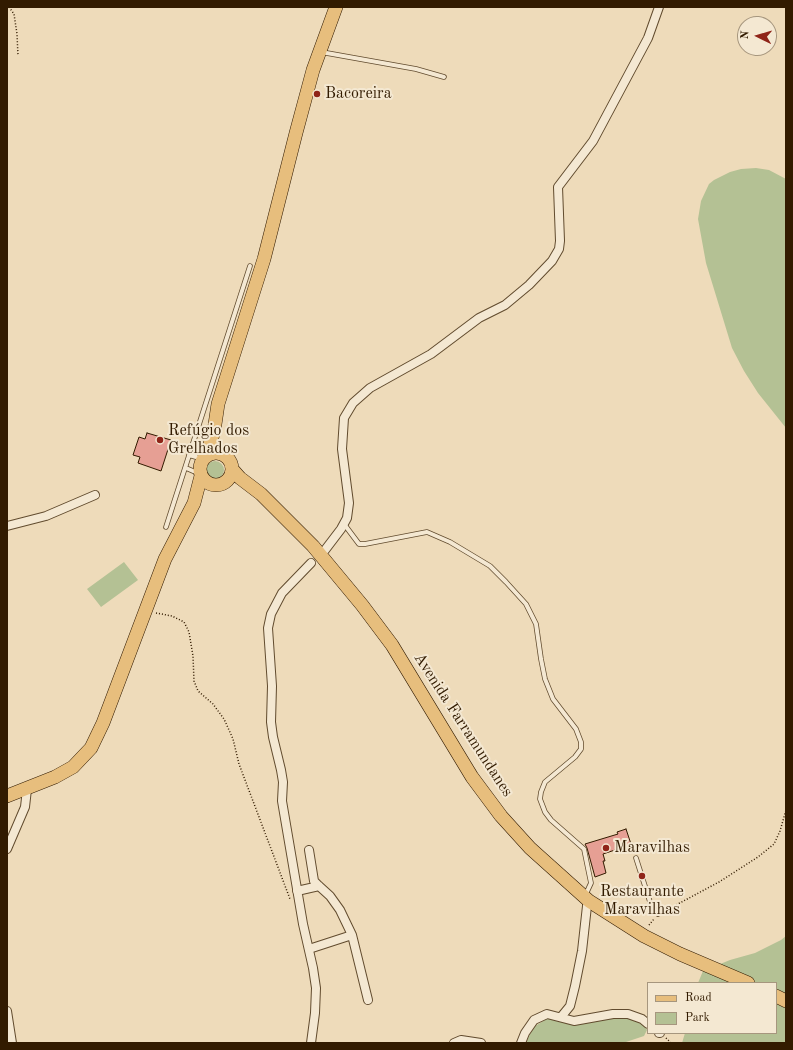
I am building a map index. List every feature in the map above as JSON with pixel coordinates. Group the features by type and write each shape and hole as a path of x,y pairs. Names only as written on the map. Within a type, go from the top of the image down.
{"main road":[{"path":"7,796 55,777 72,767 91,748 104,723 165,559 194,503 201,475 200,466 205,458 215,424 218,404 264,259 296,133 319,52 336,7"},
{"path":"186,517 196,505 230,477 232,469 231,464 217,437 215,424"},
{"path":"205,458 216,453 226,456"},
{"name":"Avenida Farramundanes","path":"232,469 252,488 261,494 313,546 362,605 392,645 472,777 501,816 530,848 587,899 644,936 680,954 746,982"},
{"path":"201,475 205,482 210,484 252,488"},
{"path":"777,996 786,1001"}],"street":[{"path":"325,550 341,529 347,518 349,502 342,449 344,418 353,403 370,388 431,354 479,318 505,305 529,284 552,260 558,249 560,241 558,187 593,141 648,38 659,7"},
{"path":"7,526 46,516 95,496"},
{"path":"311,563 282,592 271,614 268,628 272,686 271,722 282,776 282,801 302,924 309,949 316,988 315,1013 311,1043"},
{"path":"7,849 25,807 27,789"},
{"path":"309,850 314,881 330,896 340,910 352,935 368,1000"},
{"path":"297,891 319,886"},
{"path":"561,1017 570,1006 575,986 582,951 587,899"},
{"path":"309,949 352,935"},
{"path":"7,1012 12,1043"},
{"path":"521,1043 525,1033 534,1020 547,1014 574,1021 613,1014 628,1014 642,1019 647,1023"},
{"path":"454,1043 461,1040 481,1043"}],"lane":[{"path":"319,52 416,69 444,77"},
{"path":"166,527 250,266"},
{"path":"189,455 205,458"},
{"path":"186,468 201,475"},
{"path":"344,524 359,544 427,532 450,542 490,566 526,604 536,624 541,659 553,698 576,729 581,742 581,749 575,757 545,782 540,800 545,812 551,820 584,849 591,883 587,899"},
{"path":"636,858 651,905 658,914"}],"path":[{"path":"9,7 14,14 18,56"},
{"path":"146,612 172,616 184,622 189,632 193,656 194,681 198,691 213,704 224,719 233,739 238,764 292,903"},
{"path":"644,936 651,921 658,914 719,882 758,857 774,844 780,832 786,810"}],"green space":[{"path":"756,168 769,170 786,179 786,428 758,393 732,348 706,263 698,219 701,201 709,184 730,172 741,169"},
{"path":"215,461 221,464 224,470 221,476 215,479 209,476 206,470 209,464"},
{"path":"124,562 138,580 101,607 87,589"},
{"path":"786,936 786,1043 682,1043 685,1034 777,1034 777,982 698,982 703,971 730,960 755,953"},
{"path":"628,1016 644,1024 647,1030 644,1036 623,1043 526,1043 535,1026 550,1017 591,1021"}],"building":[{"path":"147,433 171,440 161,471 138,463 140,457 133,455 139,437 145,439"},
{"path":"626,829 632,847 621,851 621,848 603,854 606,873 595,877 585,844 618,834 617,832"}],"place":[{"name":"Bacoreira","path":"317,94"},
{"name":"Refúgio dos Grelhados","path":"160,440"},
{"name":"Maravilhas","path":"606,848"},
{"name":"Restaurante Maravilhas","path":"642,876"}]}
